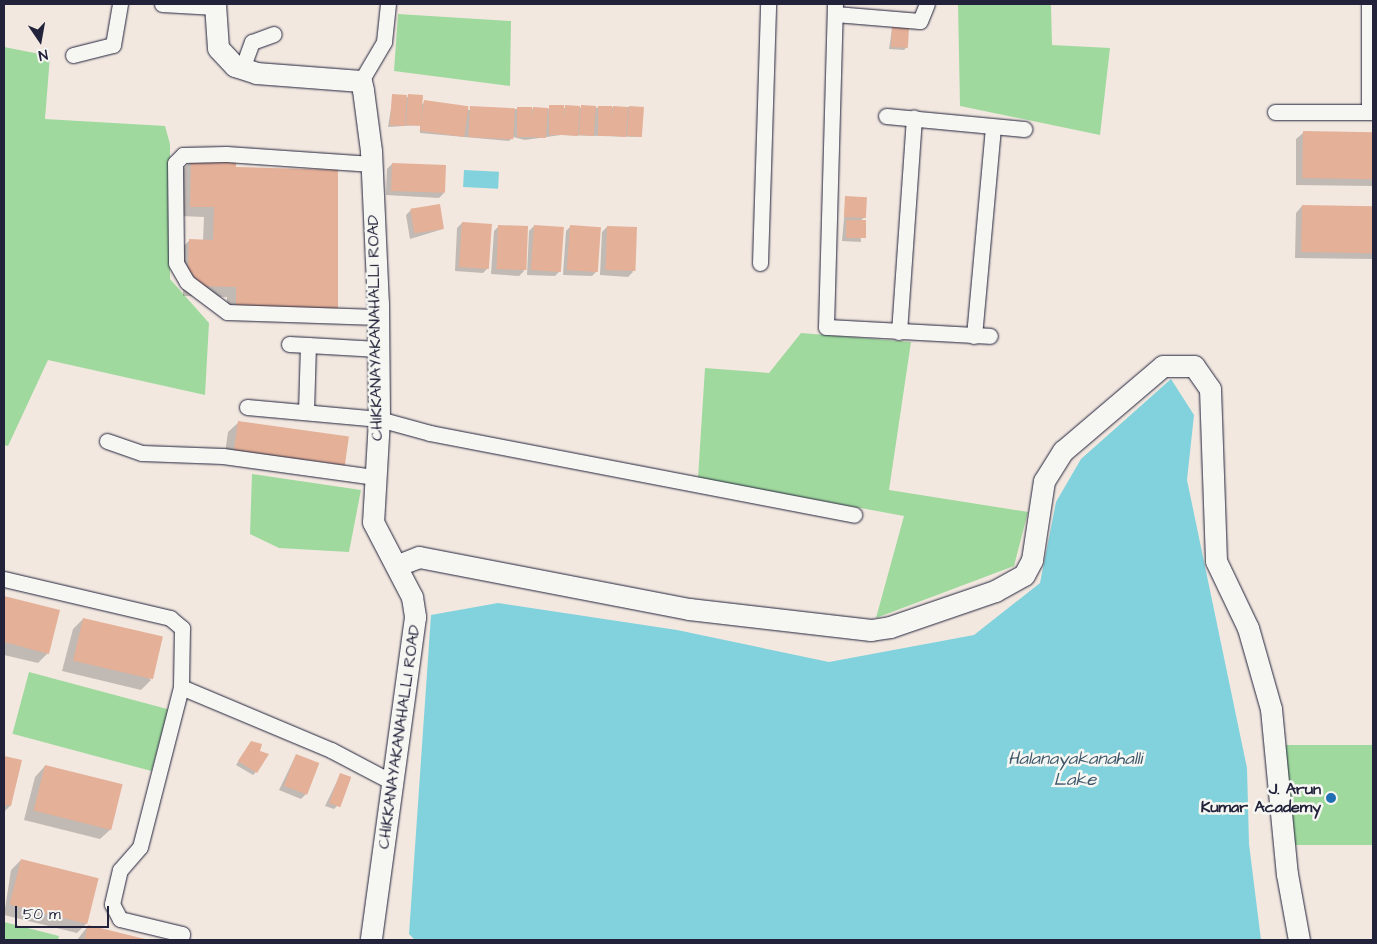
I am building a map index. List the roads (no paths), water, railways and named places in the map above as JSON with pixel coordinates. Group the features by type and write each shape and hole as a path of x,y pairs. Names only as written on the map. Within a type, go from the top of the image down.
{"street":[{"path":"73,55 113,45 120,4"},
{"path":"162,4 215,5 218,48 222,57 242,69 360,81 384,42 388,4"},
{"path":"760,262 768,4"},
{"path":"926,4 920,21 835,9 826,327 990,336"},
{"path":"1275,112 1371,112 1369,4"},
{"path":"242,69 252,42 274,34"},
{"name":"CHIKKANAYAKANAHALLI ROAD","path":"360,81 372,164 378,318 379,419 374,477 373,522 398,565 415,617 371,940"},
{"path":"886,116 1024,129"},
{"path":"898,332 914,118"},
{"path":"974,336 993,127"},
{"path":"372,164 226,154 183,155 175,163 176,263 187,282 227,312 378,318"},
{"path":"289,344 378,348"},
{"path":"306,412 308,345"},
{"path":"398,565 418,557 689,609 871,630 890,626 995,591 1024,575 1032,560 1044,481 1063,451 1163,366 1194,366 1210,388 1216,561 1248,628 1271,709 1286,874 1298,940"},
{"path":"247,406 379,419 430,433 854,515"},
{"path":"107,441 142,453 223,456 374,477"},
{"path":"4,579 170,618 182,628 181,687 140,847 120,870 112,904 120,919 182,934 180,940"},
{"path":"181,687 330,750 392,782"}],"water":[{"path":"464,170 499,172 498,189 463,187"},
{"name":"Halanayakanahalli Lake","path":"1171,379 1194,415 1187,480 1247,768 1249,844 1261,940 415,940 409,934 431,615 498,603 677,630 829,662 974,635 1040,583 1056,502 1081,459"}],"place":[{"name":"J. Arun Kumar Academy","path":"1331,798"}]}
